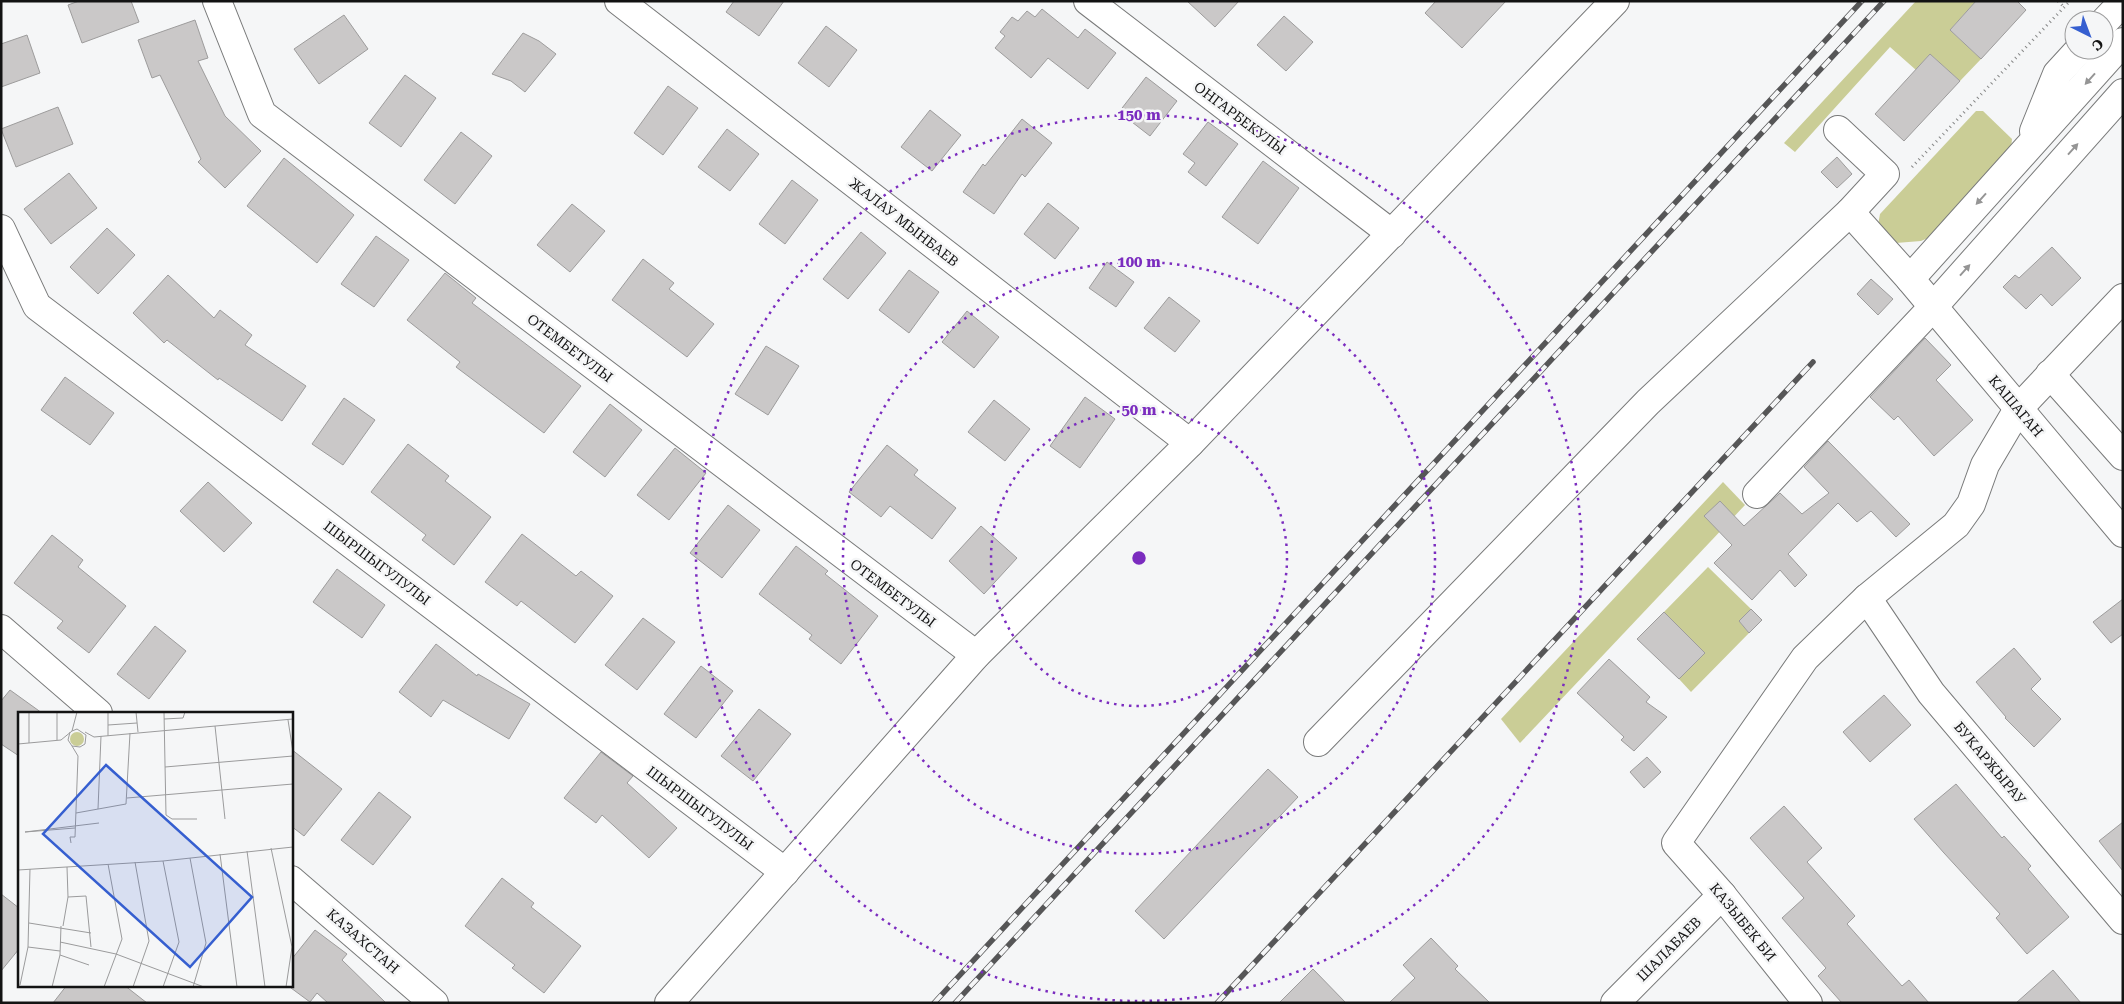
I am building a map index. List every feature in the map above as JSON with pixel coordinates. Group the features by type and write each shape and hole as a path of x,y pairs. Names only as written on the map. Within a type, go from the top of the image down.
{"street":[{"name":"ОТЕМБЕТУЛЫ","path":"216,1 262,114 976,655"},
{"name":"ЖАЛАУ МЫНБАЕВ","path":"619,1 1190,443"},
{"name":"ОНГАРБЕКУЛЫ","path":"1088,1 1392,234"},
{"path":"669,1003 976,655 1190,443 1615,1"},
{"path":"2114,11 2123,2"},
{"path":"1910,279 2123,42"},
{"path":"2027,148 2057,74 2070,60"},
{"path":"1757,494 1933,307 2123,93"},
{"path":"1318,742 1648,402 1850,212 1885,174 1838,130"},
{"name":"КАШАГАН","path":"1850,212 1910,279 2123,533"},
{"name":"ШЫРШЫГУЛУЛЫ","path":"1,229 37,306 785,872"},
{"path":"1867,598 1956,525 1971,504 1985,465 2018,409 2123,298"},
{"path":"2050,374 2123,456"},
{"name":"КАЗЫБЕК БИ","path":"1808,1003 1722,895 1676,843 1805,658 1867,598"},
{"name":"БУКАРЖЫРАУ","path":"1867,598 1931,693 2123,920"},
{"path":"1,629 97,712"},
{"name":"КАЗАХСТАН","path":"292,881 434,1003"},
{"name":"ШАЛАБАЕВ","path":"1615,1003 1722,895"}],"path":[{"path":"2058,1 2064,7"},
{"path":"1912,167 2070,1"}],"green space":[{"path":"1916,1 1976,1 1950,30 1981,59 1960,81 1930,54 1916,70 1890,47 1795,152 1784,143"},
{"path":"1976,111 1983,111 2012,139 2011,149 1937,234 1921,241 1896,243 1878,225 1880,214"},
{"path":"1723,482 1745,505 1520,743 1501,719"},
{"path":"1708,567 1751,609 1739,621 1749,633 1691,692 1679,679 1705,653 1664,612"}],"building":[{"path":"79,1 131,1 139,22 82,43 68,5"},
{"path":"734,1 784,1 759,36 726,12"},
{"path":"1187,1 1239,1 1215,27"},
{"path":"1436,1 1506,1 1462,48 1425,13"},
{"path":"1976,1 2017,1 2026,10 1981,59 1950,30"},
{"path":"1042,9 1078,38 1085,29 1116,53 1088,89 1048,58 1031,78 995,48 1005,36 1000,32 1012,17 1018,21 1027,11 1035,17"},
{"path":"344,15 368,49 319,84 294,49"},
{"path":"1284,16 1313,42 1286,71 1257,45"},
{"path":"195,20 208,58 198,61 225,116 261,151 225,188 198,162 201,159 160,75 152,78 138,40"},
{"path":"826,26 857,50 829,87 798,63"},
{"path":"523,33 539,41 556,54 525,92 511,81 492,74"},
{"path":"27,35 40,73 1,87 1,44"},
{"path":"1930,54 1960,81 1904,141 1875,114"},
{"path":"405,75 436,98 401,147 369,123"},
{"path":"1146,77 1177,101 1150,136 1119,112"},
{"path":"668,86 698,108 663,155 634,133"},
{"path":"58,107 73,144 16,167 1,129"},
{"path":"930,110 961,135 932,171 901,147"},
{"path":"1022,119 1052,143 1025,177 1022,174 994,214 963,192 983,164 985,166"},
{"path":"1208,122 1238,144 1206,186 1188,172 1195,163 1183,154"},
{"path":"727,129 759,154 730,191 698,167"},
{"path":"461,132 492,156 455,204 424,180"},
{"path":"1837,157 1852,174 1837,188 1821,172"},
{"path":"284,158 354,215 317,263 247,206"},
{"path":"1263,161 1299,188 1258,244 1222,217"},
{"path":"69,173 97,208 51,244 24,209"},
{"path":"792,180 818,200 785,244 759,224"},
{"path":"1048,203 1079,228 1055,259 1024,234"},
{"path":"572,204 605,231 570,272 537,245"},
{"path":"107,228 135,255 98,294 70,267"},
{"path":"861,232 886,253 848,299 823,279"},
{"path":"376,236 409,260 374,307 341,284"},
{"path":"2052,247 2081,278 2052,306 2041,294 2026,309 2003,287 2015,275 2019,278"},
{"path":"643,259 674,283 669,289 714,324 687,357 612,300"},
{"path":"1107,262 1134,282 1116,307 1089,288"},
{"path":"909,270 939,292 909,333 879,310"},
{"path":"445,273 476,298 472,303 581,386 544,433 456,367 460,362 407,320"},
{"path":"168,275 214,318 220,310 252,335 245,345 306,386 282,421 219,378 218,380 167,340 164,343 133,313"},
{"path":"1871,279 1893,299 1878,315 1857,294"},
{"path":"1169,297 1200,321 1175,352 1144,328"},
{"path":"967,311 999,337 974,368 942,342"},
{"path":"1925,338 1951,365 1936,380 1973,420 1934,456 1898,416 1894,420 1870,397"},
{"path":"766,346 799,366 768,415 735,394"},
{"path":"65,377 114,413 90,445 41,410"},
{"path":"1085,397 1115,419 1080,468 1050,446"},
{"path":"344,398 375,420 343,465 312,444"},
{"path":"994,400 1030,429 1005,461 968,432"},
{"path":"610,404 642,430 605,477 573,452"},
{"path":"1828,441 1910,524 1896,537 1871,511 1857,522 1838,503 1788,554 1807,575 1795,587 1780,570 1752,600 1714,563 1732,545 1704,516 1720,501 1744,526 1780,493 1802,514 1829,493 1804,467"},
{"path":"408,444 449,476 445,481 491,517 454,565 422,540 426,535 371,492"},
{"path":"887,445 918,470 914,475 956,508 932,539 890,506 881,517 849,492"},
{"path":"675,448 706,473 669,520 637,495"},
{"path":"208,482 252,523 224,552 180,511"},
{"path":"728,505 760,530 722,578 690,553"},
{"path":"981,526 1017,558 984,594 949,561"},
{"path":"522,534 576,576 581,571 613,596 575,643 521,601 517,606 485,582"},
{"path":"52,535 83,560 78,567 126,606 89,653 57,628 63,621 14,583"},
{"path":"796,546 828,571 825,574 878,616 841,664 809,639 812,635 759,594"},
{"path":"337,569 385,605 362,638 313,602"},
{"path":"2123,599 2123,634 2111,643 2093,622"},
{"path":"1751,609 1762,620 1749,633 1739,621"},
{"path":"1664,612 1705,653 1679,679 1637,639"},
{"path":"643,618 675,642 637,690 605,665"},
{"path":"155,626 186,651 149,699 117,674"},
{"path":"436,644 477,676 478,674 530,704 509,739 443,700 431,717 399,692"},
{"path":"2014,648 2041,679 2031,689 2061,719 2034,747 2005,718 1976,682"},
{"path":"1609,659 1650,697 1646,702 1667,717 1634,751 1621,740 1624,737 1577,693"},
{"path":"701,666 733,691 696,738 664,714"},
{"path":"10,690 41,712 18,712 18,755 1,744 1,701"},
{"path":"1884,695 1911,725 1870,762 1843,732"},
{"path":"759,709 791,734 753,781 721,756"},
{"path":"292,750 342,789 304,836 292,827"},
{"path":"601,752 633,776 627,783 677,828 649,858 602,815 596,823 564,798"},
{"path":"1647,757 1661,772 1644,788 1630,772"},
{"path":"1268,769 1298,797 1164,939 1135,911"},
{"path":"1956,784 2002,838 2004,836 2031,866 2028,869 2069,917 2027,954 1996,918 2000,914 1914,819"},
{"path":"379,792 411,817 373,865 341,840"},
{"path":"1784,806 1822,848 1807,862 1855,916 1847,924 1902,986 1909,980 1929,1003 1842,1003 1818,976 1826,968 1782,918 1804,898 1750,838"},
{"path":"2123,822 2123,871 2099,841"},
{"path":"502,878 534,903 531,907 581,946 544,993 512,968 515,965 465,926"},
{"path":"1,894 18,907 18,950 1,971"},
{"path":"315,930 347,954 342,960 386,1003 328,1003 317,993 310,1002 291,988 292,959"},
{"path":"1431,938 1458,966 1455,969 1490,1003 1389,1003 1415,978 1403,965"},
{"path":"1313,969 1346,1003 1279,1003"},
{"path":"2053,970 2081,1003 2016,1003"},
{"path":"66,986 125,986 147,1003 53,1003"}],"railway":[{"path":"934,1003 1862,1"},
{"path":"955,1003 1884,1"},
{"path":"1217,1003 1813,362"}]}
